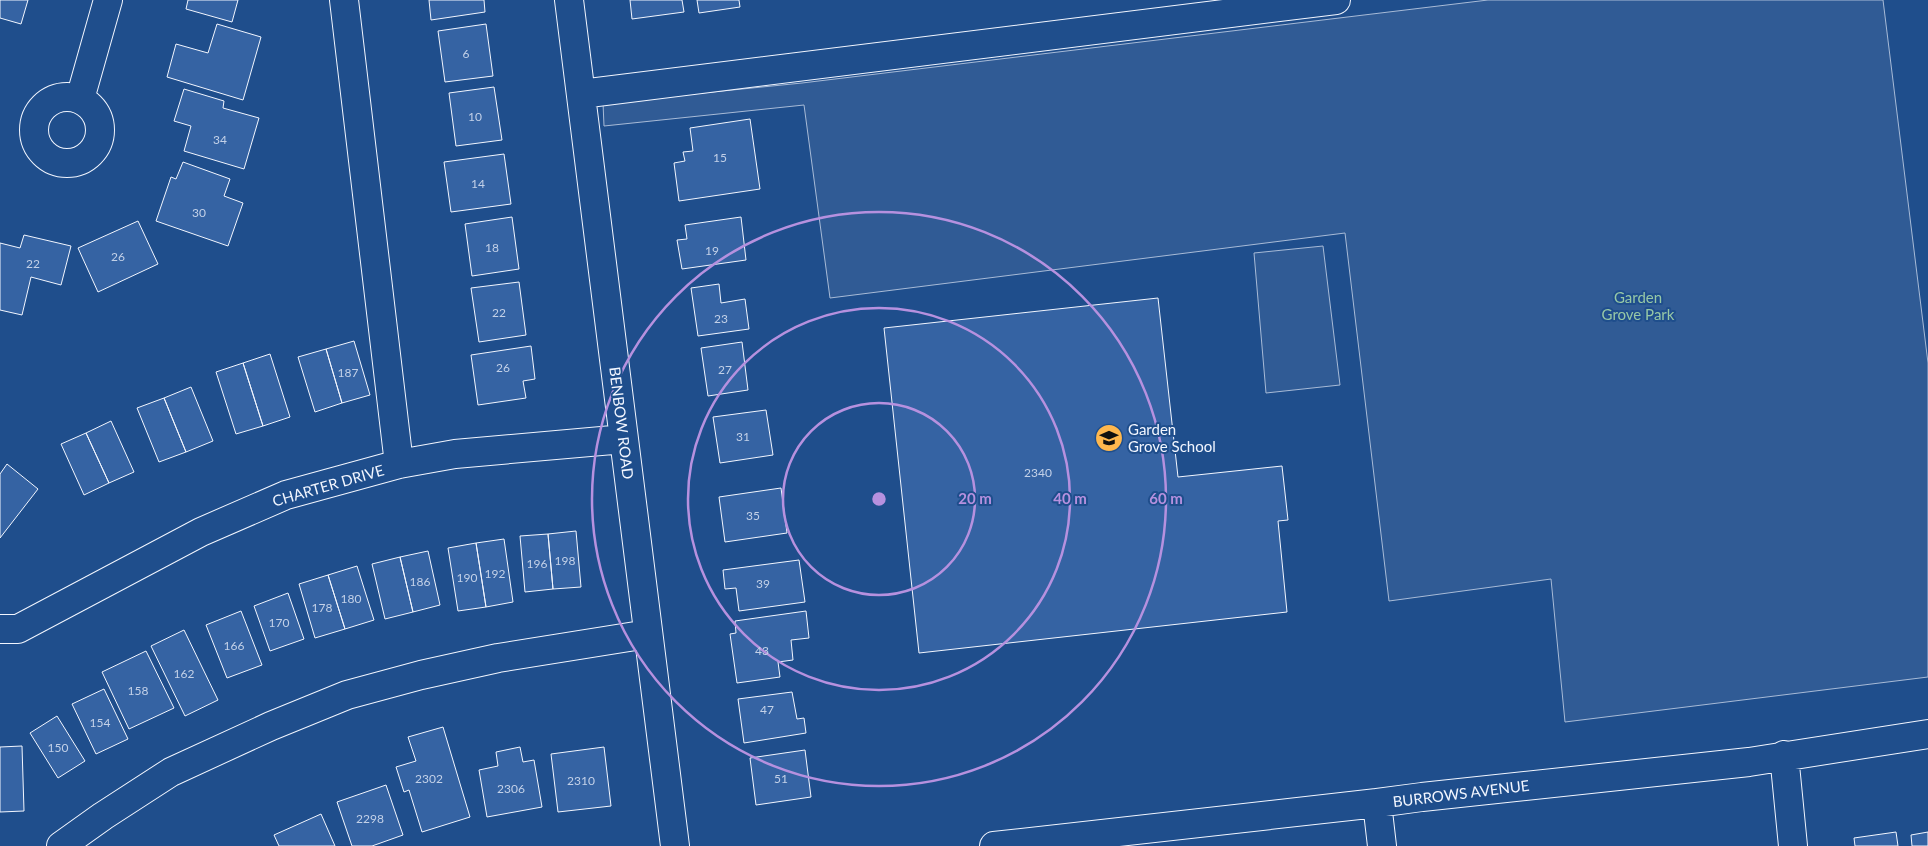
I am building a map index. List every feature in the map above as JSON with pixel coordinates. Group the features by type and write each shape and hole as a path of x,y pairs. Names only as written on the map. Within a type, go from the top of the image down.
{"street":[{"path":"80,99 108,0"},
{"path":"344,0 399,464"},
{"name":"BENBOW ROAD","path":"569,0 675,846"},
{"path":"581,94 1336,0"},
{"name":"CHARTER DRIVE","path":"0,629 18,629 201,532 286,495 399,464 456,454 624,439"},
{"path":"61,846 171,772 271,726 347,695 420,675 498,658 648,634"},
{"name":"BURROWS AVENUE","path":"994,846 1377,803 1422,796 1748,762 1928,734"},
{"path":"1784,755 1793,846"},
{"path":"1377,803 1382,846"}],"green space":[{"name":"Garden Grove Park","path":"1488,0 1883,0 1928,363 1928,677 1565,722 1551,579 1389,601 1345,233 830,298 804,105 604,126 603,103 802,83"},
{"path":"1323,246 1340,385 1266,393 1254,253"}],"building":[{"path":"0,0 28,0 21,24 0,18"},
{"path":"188,0 238,0 232,22 186,9"},
{"path":"429,0 484,0 485,12 431,20"},
{"path":"630,0 682,0 684,12 632,19"},
{"path":"697,0 739,0 740,7 699,13"},
{"path":"217,24 261,37 243,100 167,77 176,44 208,53"},
{"path":"486,24 493,76 445,82 438,31"},
{"path":"494,87 502,140 456,146 449,93"},
{"path":"184,89 224,101 223,108 259,118 244,169 184,151 191,126 174,121"},
{"path":"750,119 760,189 679,201 674,163 685,161 683,152 693,151 690,128"},
{"path":"504,154 511,204 451,212 444,162"},
{"path":"183,162 230,179 224,196 243,203 228,246 156,221 171,177 176,179"},
{"path":"512,217 519,269 472,276 465,224"},
{"path":"741,217 746,260 682,269 677,240 687,239 685,225"},
{"path":"138,221 158,264 98,292 78,248"},
{"path":"24,235 71,246 61,285 31,277 22,315 0,310 0,243 20,248"},
{"path":"519,282 526,335 479,342 471,288"},
{"path":"719,284 721,303 745,299 749,329 698,336 691,288"},
{"name":"Garden Grove School","path":"1158,298 1178,477 1282,466 1288,520 1278,521 1287,612 919,653 884,328"},
{"path":"354,341 370,395 342,403 326,349"},
{"path":"742,342 748,390 708,396 701,348"},
{"path":"531,346 535,379 523,381 526,398 478,405 471,355"},
{"path":"326,349 342,403 315,412 298,357"},
{"path":"270,354 290,417 263,426 243,363"},
{"path":"243,363 263,426 236,434 216,372"},
{"path":"191,387 213,441 186,452 164,398"},
{"path":"164,398 186,452 159,462 137,408"},
{"path":"766,410 773,455 720,463 713,417"},
{"path":"111,421 134,472 109,483 86,433"},
{"path":"86,433 109,483 84,495 61,444"},
{"path":"7,464 38,489 0,538 0,474"},
{"path":"781,488 787,533 725,542 719,497"},
{"path":"576,531 581,587 553,589 548,534"},
{"path":"548,534 553,589 525,592 520,536"},
{"path":"504,539 513,602 486,607 476,543"},
{"path":"476,543 486,607 458,611 448,548"},
{"path":"428,551 440,605 413,612 400,557"},
{"path":"400,557 413,612 385,619 372,564"},
{"path":"799,560 805,602 739,611 736,588 725,589 723,570"},
{"path":"357,566 374,620 345,629 328,575"},
{"path":"328,575 345,629 315,638 299,584"},
{"path":"288,593 304,639 270,651 254,606"},
{"path":"241,611 262,665 227,678 206,625"},
{"path":"806,611 809,638 791,640 793,660 778,662 780,677 737,683 730,634 736,633 735,621"},
{"path":"184,630 218,700 185,716 151,646"},
{"path":"146,651 174,708 129,729 102,672"},
{"path":"104,689 128,739 96,754 72,704"},
{"path":"792,692 797,719 804,718 806,733 744,743 738,699"},
{"path":"57,716 85,761 58,778 30,733"},
{"path":"443,727 470,817 422,832 409,790 404,792 396,767 416,761 408,737"},
{"path":"22,746 24,811 0,812 0,747"},
{"path":"520,747 523,762 534,760 542,807 487,817 479,770 498,766 496,752"},
{"path":"604,747 611,806 558,812 551,754"},
{"path":"805,750 811,797 756,805 750,758"},
{"path":"386,785 403,835 372,846 352,846 337,802"},
{"path":"321,814 335,846 279,846 274,835"},
{"path":"1896,832 1898,846 1855,846 1854,838"},
{"path":"1928,832 1928,846 1912,846 1911,835"}],"place":[{"name":"Garden Grove School","path":"1109,438"}]}
